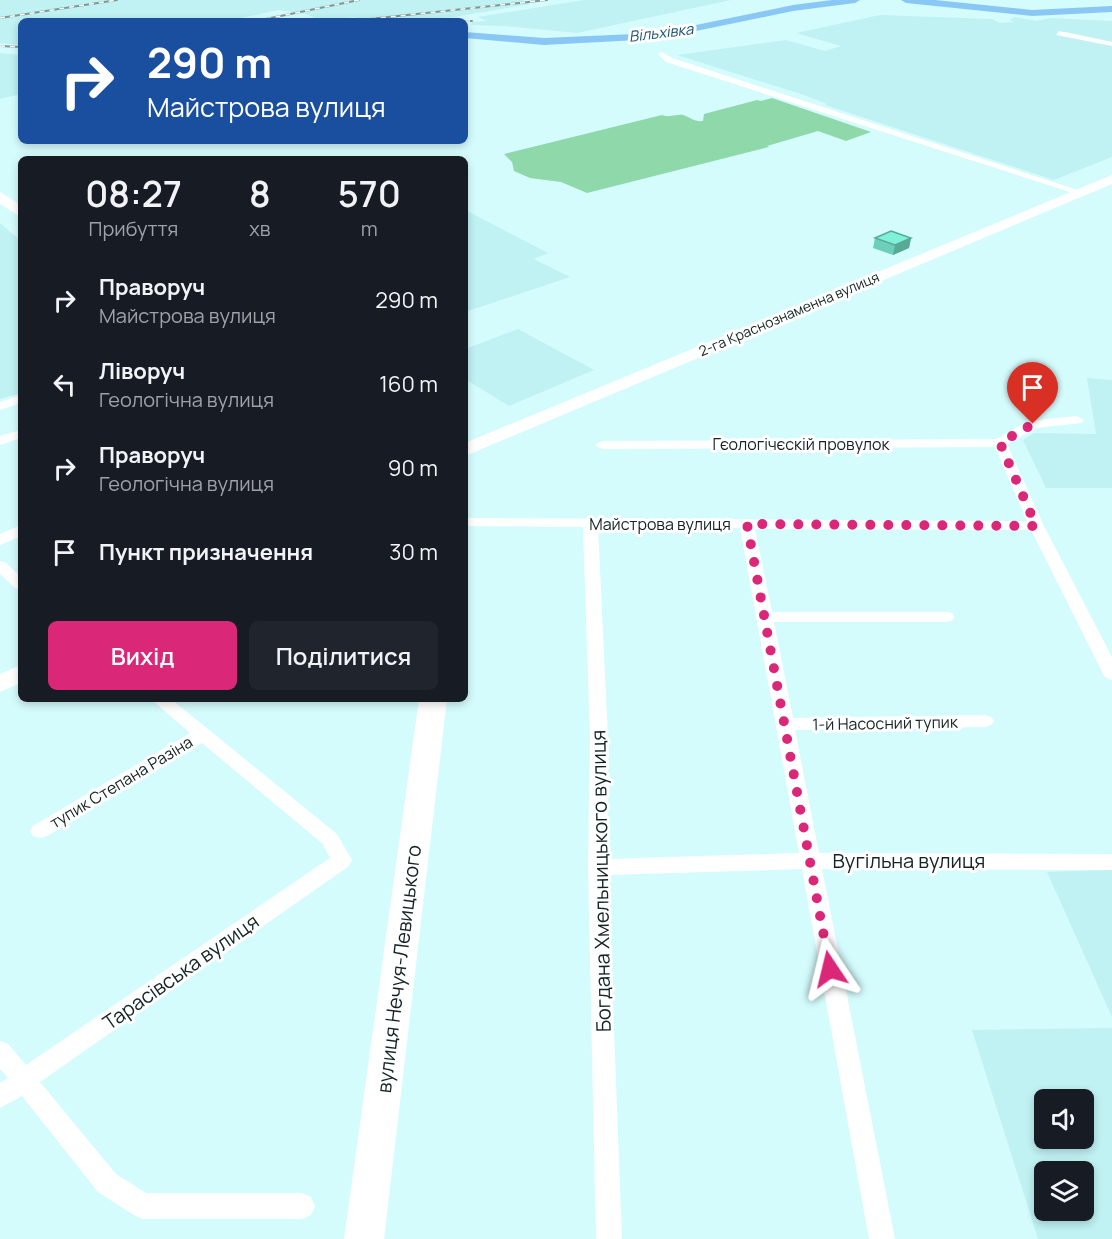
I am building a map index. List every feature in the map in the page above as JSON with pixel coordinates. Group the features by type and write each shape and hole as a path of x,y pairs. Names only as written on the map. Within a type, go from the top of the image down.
{"main road":[{"path":"0,197 18,210"},
{"name":"вулиця Нечуя-Левицького","path":"364,1239 433,702"}],"street":[{"path":"1059,33 1112,44"},
{"path":"662,54 669,60 1079,192"},
{"name":"2-га Краснознаменна вулиця","path":"468,449 1112,179"},
{"path":"0,406 18,400"},
{"path":"1077,420 1033,424 1000,443 1036,526 1112,674"},
{"path":"0,441 18,435"},
{"name":"Гєологічєскій провулок","path":"602,445 1000,443"},
{"name":"Майстрова вулиця","path":"468,522 1036,526"},
{"name":"Богдана Хмельницького вулиця","path":"590,524 599,738 598,867 609,1239"},
{"path":"747,524 882,1239"},
{"path":"0,540 18,531"},
{"path":"0,566 18,582"},
{"path":"766,617 946,617"},
{"path":"0,684 18,675"},
{"path":"164,702 203,734"},
{"name":"1-й Насосний тупик","path":"785,724 985,721"},
{"name":"тупик Степана Разіна","path":"40,831 203,734"},
{"name":"Тарасівська вулиця","path":"0,1097 342,860 330,839 203,734"},
{"name":"Вугільна вулиця","path":"598,867 810,861 1112,862"},
{"path":"0,1051 107,1183 143,1206 302,1206"}],"shaded area":[{"path":"0,0 525,0 522,1 530,4 440,18 315,18 306,14 279,10 241,18 18,18 18,45 0,43"},
{"path":"584,0 731,0 577,33 471,25 472,22 487,21 478,17"},
{"path":"880,15 992,19 999,23 1015,22 1009,20 1015,17 1037,21 1050,18 1112,21 1112,42 1067,32 1063,34 1112,45 1112,157 1054,180 825,105 827,104 804,95 677,55 786,40 825,51 841,46 796,33"},
{"path":"0,53 18,55 18,95 0,99"},
{"path":"468,212 548,253 534,259 570,277 468,311"},
{"path":"0,223 18,238 18,394 0,399"},
{"path":"518,329 594,370 509,406 468,381 468,348"},
{"path":"1087,378 1112,380 1112,488 1046,488 1023,440 1034,433 1096,434"},
{"path":"1112,870 1112,1017 1047,872"},
{"path":"1112,1028 1112,1239 1038,1239 972,1030"}],"green space":[{"path":"772,98 871,132 846,141 818,131 767,146 769,147 587,193 561,182 530,178 514,171 512,162 504,154 662,115 683,115 703,121 704,114"}],"building":[{"path":"891,231 911,238 895,245 875,238"}],"waterway":[{"name":"Вільхівка","path":"468,35 544,41 657,36 793,8 855,0"},
{"name":"Вільхівка","path":"906,0 1032,13 1112,9"}],"railway":[{"path":"0,18 117,0"},
{"path":"271,18 359,0"},
{"path":"379,18 547,0"},
{"path":"0,46 18,47"}],"route":[{"path":"830,969 747,524 1036,526 1000,443 1033,424"}]}
